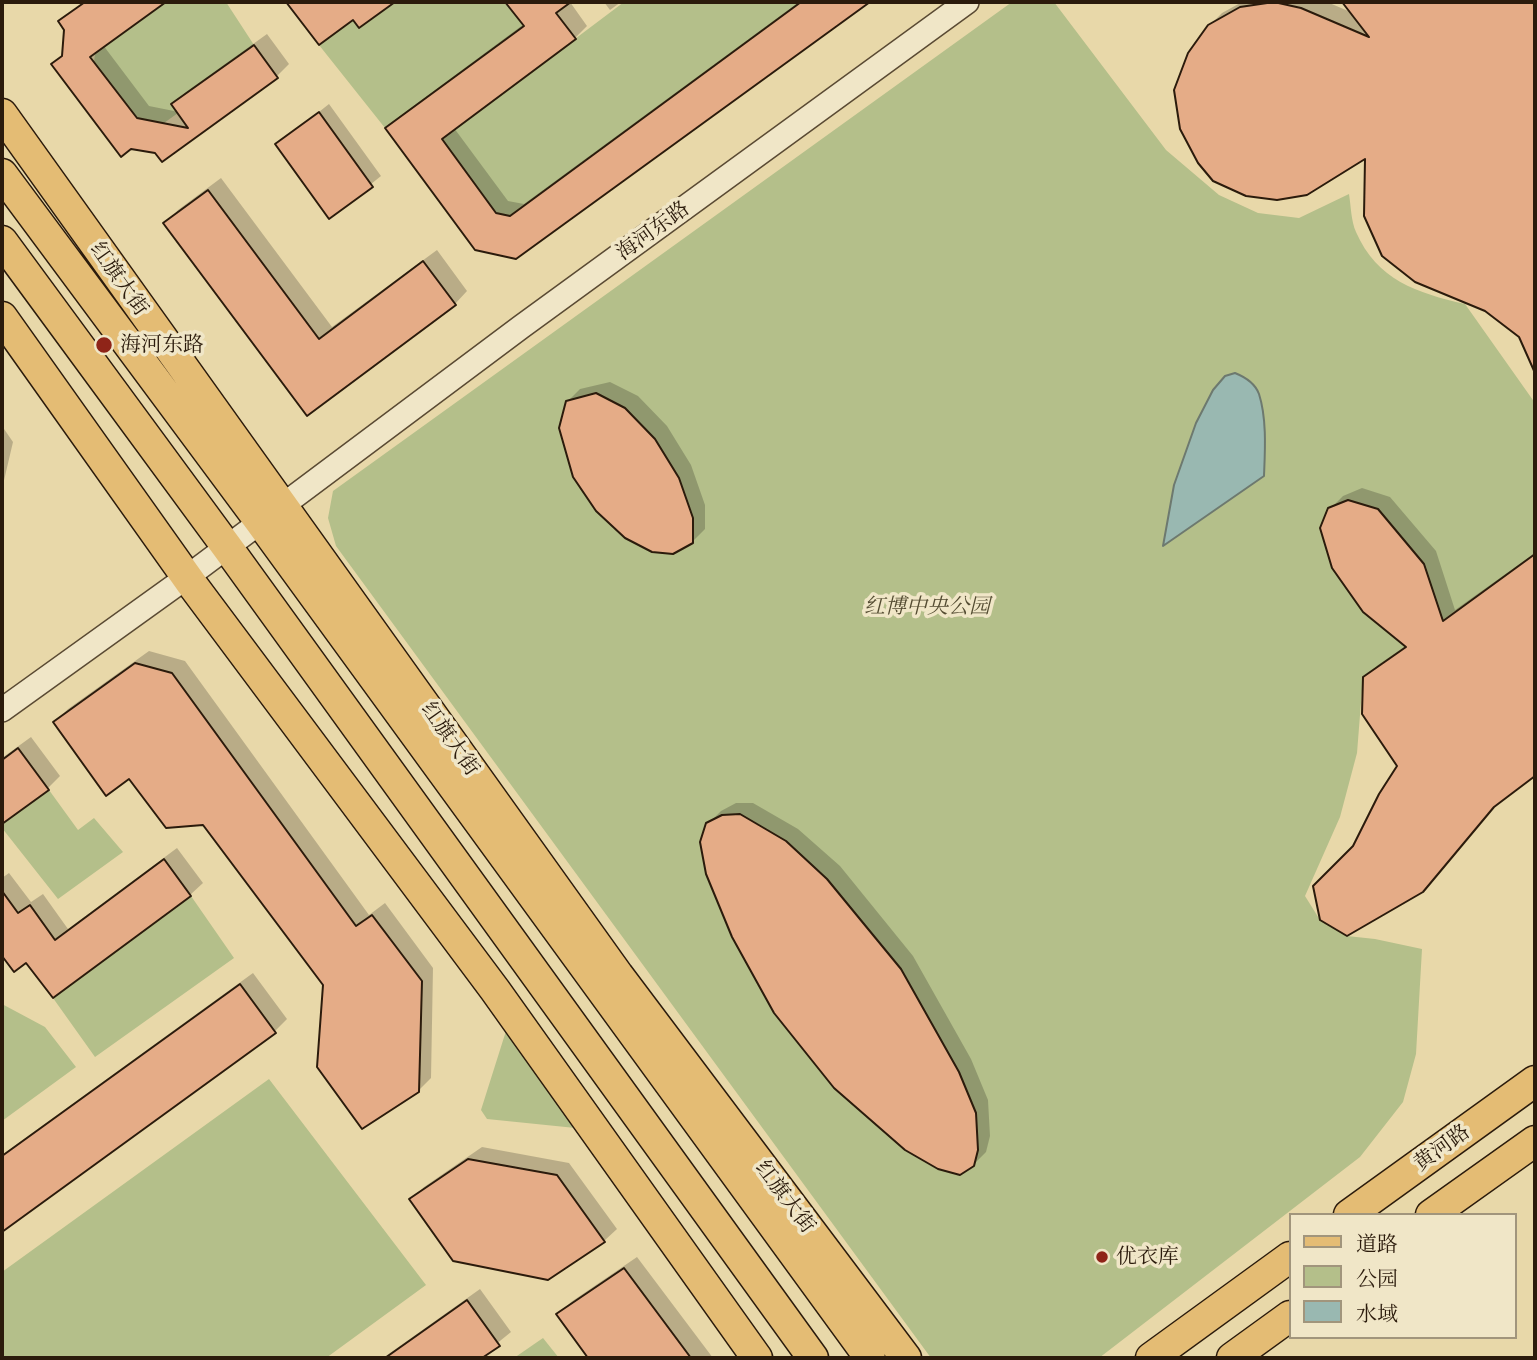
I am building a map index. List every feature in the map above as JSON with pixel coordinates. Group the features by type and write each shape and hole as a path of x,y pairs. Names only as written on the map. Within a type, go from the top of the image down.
{"main road":[{"name":"红旗大街","path":"2,114 271,514 870,1358"},
{"name":"红旗大街","path":"2,174 271,514 906,1358"},
{"path":"2,242 227,547 813,1358"},
{"path":"2,317 187,577 490,983 757,1358"},
{"name":"黄河路","path":"1352,1213 1535,1081"},
{"path":"1434,1213 1535,1140"},
{"path":"1151,1358 1288,1258"},
{"path":"1232,1358 1288,1317"}],"street":[{"name":"海河东路","path":"2,710 187,577 521,327 967,2"}],"green space":[{"path":"166,2 226,2 254,45 172,104 178,113 164,123 137,118 94,62 97,36 112,40"},
{"path":"395,2 505,2 524,26 385,128 319,45 353,20 360,28"},
{"path":"624,2 801,2 510,216 496,213 442,139"},
{"name":"红博中央公园","path":"1012,2 1054,2 1166,150 1219,195 1258,213 1299,218 1349,194 1354,228 1375,262 1400,282 1415,289 1465,304 1535,403 1535,554 1363,677 1357,753 1340,817 1305,896 1320,920 1347,936 1422,949 1416,1054 1403,1102 1360,1157 1099,1358 931,1358 336,546 328,518 333,491"},
{"path":"49,790 78,830 94,818 123,852 58,899 2,828 2,824"},
{"path":"191,896 234,958 95,1057 53,998"},
{"path":"2,1004 45,1027 76,1067 2,1121"},
{"path":"512,1012 595,1130 487,1119 481,1110"},
{"path":"269,1079 426,1285 326,1358 2,1358 2,1272"},
{"path":"543,1338 559,1358 514,1358"}],"water":[{"path":"1235,373 1255,387 1262,404 1264,476 1163,546 1174,485 1196,423 1213,390 1225,376"}],"building":[{"path":"85,2 166,2 90,57 137,118 188,128 171,104 254,45 278,78 162,162 155,153 131,149 121,157 51,64 62,56 64,30 58,21"},
{"path":"286,2 395,2 359,28 353,20 319,45"},
{"path":"505,2 571,2 556,13 576,39 442,139 496,213 510,216 801,2 870,2 516,259 475,250 385,128 524,26"},
{"path":"1274,2 1301,8 1369,37 1342,2 1535,2 1535,373 1519,337 1485,311 1415,282 1382,256 1364,216 1365,159 1307,195 1277,200 1246,196 1213,181 1198,163 1180,129 1174,90 1188,53 1208,25 1240,7"},
{"path":"319,112 373,187 329,219 275,144"},
{"path":"208,190 319,339 423,261 456,305 307,416 163,223"},
{"path":"596,393 625,408 655,439 679,478 693,518 693,543 673,554 652,552 625,538 596,511 573,477 559,428 566,401"},
{"path":"1348,500 1378,509 1424,564 1443,621 1535,554 1535,776 1494,807 1423,892 1347,936 1320,920 1313,886 1353,846 1379,794 1397,766 1362,714 1363,677 1406,647 1363,612 1332,568 1320,528 1328,508"},
{"path":"135,663 172,673 356,926 372,915 422,981 419,1092 362,1129 317,1067 323,985 203,825 166,828 129,779 106,796 53,722"},
{"path":"18,748 49,790 2,824 2,760"},
{"path":"740,814 786,841 827,879 901,969 959,1072 976,1113 978,1150 974,1166 960,1175 938,1169 905,1150 834,1088 774,1013 732,937 706,874 700,842 706,823 722,815"},
{"path":"164,859 191,896 53,998 26,963 14,972 2,956 2,891 18,913 30,905 55,940"},
{"path":"240,984 276,1033 2,1232 2,1156"},
{"path":"468,1159 557,1175 605,1242 548,1280 453,1261 409,1199"},
{"path":"624,1268 691,1358 588,1358 556,1314"},
{"path":"467,1300 500,1346 482,1358 385,1358"}],"place":[{"name":"海河东路","path":"104,345"},
{"name":"优衣库","path":"1102,1257"}]}
